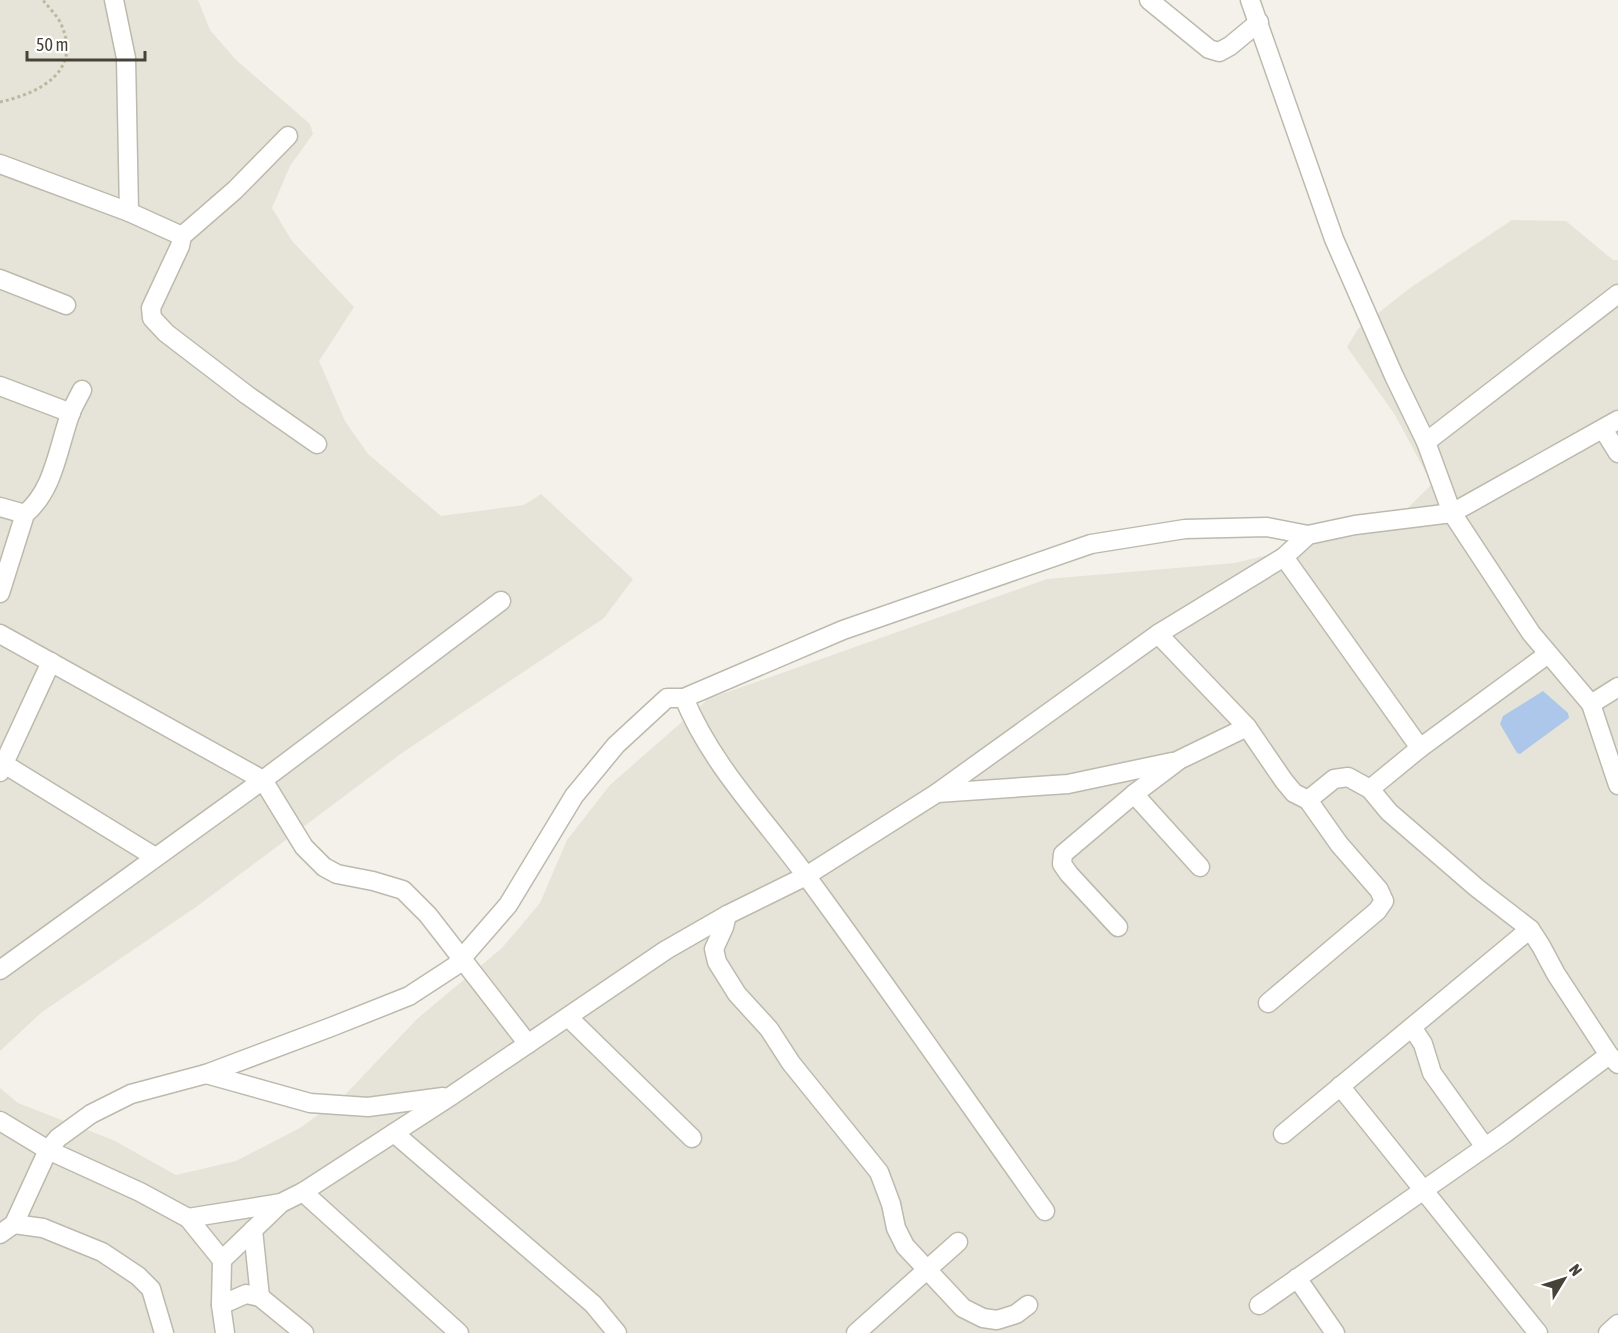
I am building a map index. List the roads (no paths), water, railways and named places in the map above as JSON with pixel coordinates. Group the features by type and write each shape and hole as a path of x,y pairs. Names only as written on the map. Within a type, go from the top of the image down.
{"street":[{"path":"114,0 126,58 129,212"},
{"path":"1149,0 1209,49 1219,52 1259,22"},
{"path":"1250,0 1334,239 1394,376 1426,442 1452,513 1531,633 1591,704 1618,785"},
{"path":"288,136 235,190 182,236 180,246 151,308 152,318 166,333 317,444"},
{"path":"0,164 129,212 182,236"},
{"path":"0,279 66,305"},
{"path":"1426,442 1618,294"},
{"path":"0,386 71,412"},
{"path":"0,593 25,514 34,505 49,479 71,412 82,390"},
{"path":"164,1333 151,1289 138,1276 102,1251 43,1228 7,1229 48,1150 58,1138 91,1114 131,1094 206,1074 409,996 455,966 508,905 574,796 616,745 667,698 684,698 843,630 1091,544 1185,529 1267,527 1308,535 1355,525 1452,513 1610,424 1618,453"},
{"path":"0,507 25,514"},
{"path":"188,1218 281,1203 303,1192 451,1096 666,950 727,915 806,876 937,793 1158,634 1284,557 1308,535"},
{"path":"1284,557 1420,748"},
{"path":"0,970 263,780 501,601"},
{"path":"0,634 263,780 304,847 324,867 337,874 373,880 403,890 428,915 528,1044"},
{"path":"1158,634 1248,727 1284,781 1294,793 1308,800 1339,844 1379,891 1384,901 1377,911 1268,1003"},
{"path":"1370,789 1420,748 1548,654"},
{"path":"51,662 2,768 155,856"},
{"path":"1591,704 1618,687"},
{"path":"684,698 703,738 718,761 806,876 1045,1212"},
{"path":"1118,927 1069,874 1062,864 1063,854 1134,794 1179,760 1248,727"},
{"path":"937,793 1068,784 1179,760"},
{"path":"1259,1305 1614,1060 1556,974 1530,929 1491,900 1389,812 1370,789 1348,777 1334,779 1308,800"},
{"path":"1134,794 1200,867"},
{"path":"727,915 714,949 717,962 737,994 769,1029 791,1063 879,1172 891,1204 896,1228 905,1246 963,1308 983,1318 997,1320 1016,1314 1028,1305"},
{"path":"1283,1134 1530,929"},
{"path":"568,1017 692,1138"},
{"path":"1412,1026 1424,1044 1432,1073 1485,1147"},
{"path":"206,1074 310,1103 368,1107 451,1096"},
{"path":"1340,1086 1538,1333"},
{"path":"0,1121 48,1150 140,1192 188,1218 222,1260 221,1305 225,1333"},
{"path":"394,1133 593,1304 617,1333"},
{"path":"303,1192 459,1333"},
{"path":"222,1260 281,1203"},
{"path":"254,1230 260,1297"},
{"path":"856,1333 958,1242"},
{"path":"1298,1278 1335,1333"},
{"path":"221,1305 246,1294 260,1297 304,1333"},
{"path":"1608,1333 1618,1324"}],"water":[{"path":"1543,691 1568,713 1569,718 1520,754 1517,753 1500,724 1503,716"}]}
